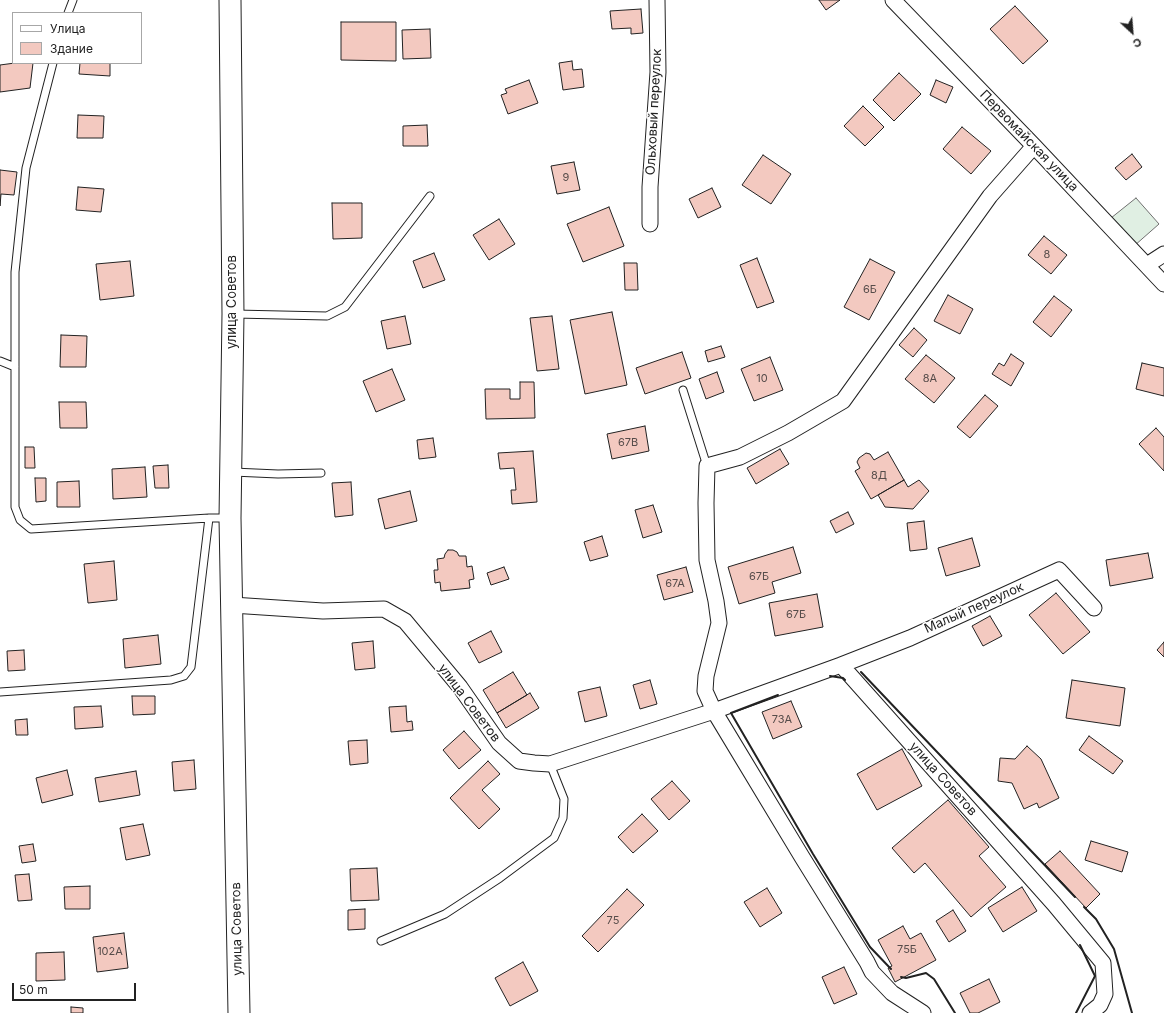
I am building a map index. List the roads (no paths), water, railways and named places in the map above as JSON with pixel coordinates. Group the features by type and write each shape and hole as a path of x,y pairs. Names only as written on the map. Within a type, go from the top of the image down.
{"main road":[{"name":"улица Советов","path":"230,0 232,314 230,518 239,1013"}],"street":[{"name":"Ольховый переулок","path":"650,224 650,187 658,72 657,0"},
{"name":"Первомайская улица","path":"893,0 1034,146 1164,284"},
{"path":"923,1013 892,993 872,972 714,710 706,691 706,676 719,623 707,560 707,466 740,457 788,433 843,402 990,196 1034,146"},
{"path":"1147,265 1164,254"},
{"name":"Малый переулок","path":"841,665 910,638 1059,570 1094,608"},
{"name":"улица Советов","path":"232,605 323,611 384,609 405,621 460,687 499,744 519,761 550,764 714,710 841,665 1054,904 1103,963 1105,994 1097,1010"}],"lane":[{"path":"68,12 73,0"},
{"path":"53,64 26,168 15,272 15,507 20,520 31,528 230,518"},
{"path":"232,314 327,316 345,307 430,196"},
{"path":"0,361 15,367"},
{"path":"683,390 707,466"},
{"path":"230,472 278,474 321,473"},
{"path":"0,692 171,680 184,676 191,667 209,518"},
{"path":"381,941 445,914 500,878 554,838 563,818 564,799 550,764"}]}
